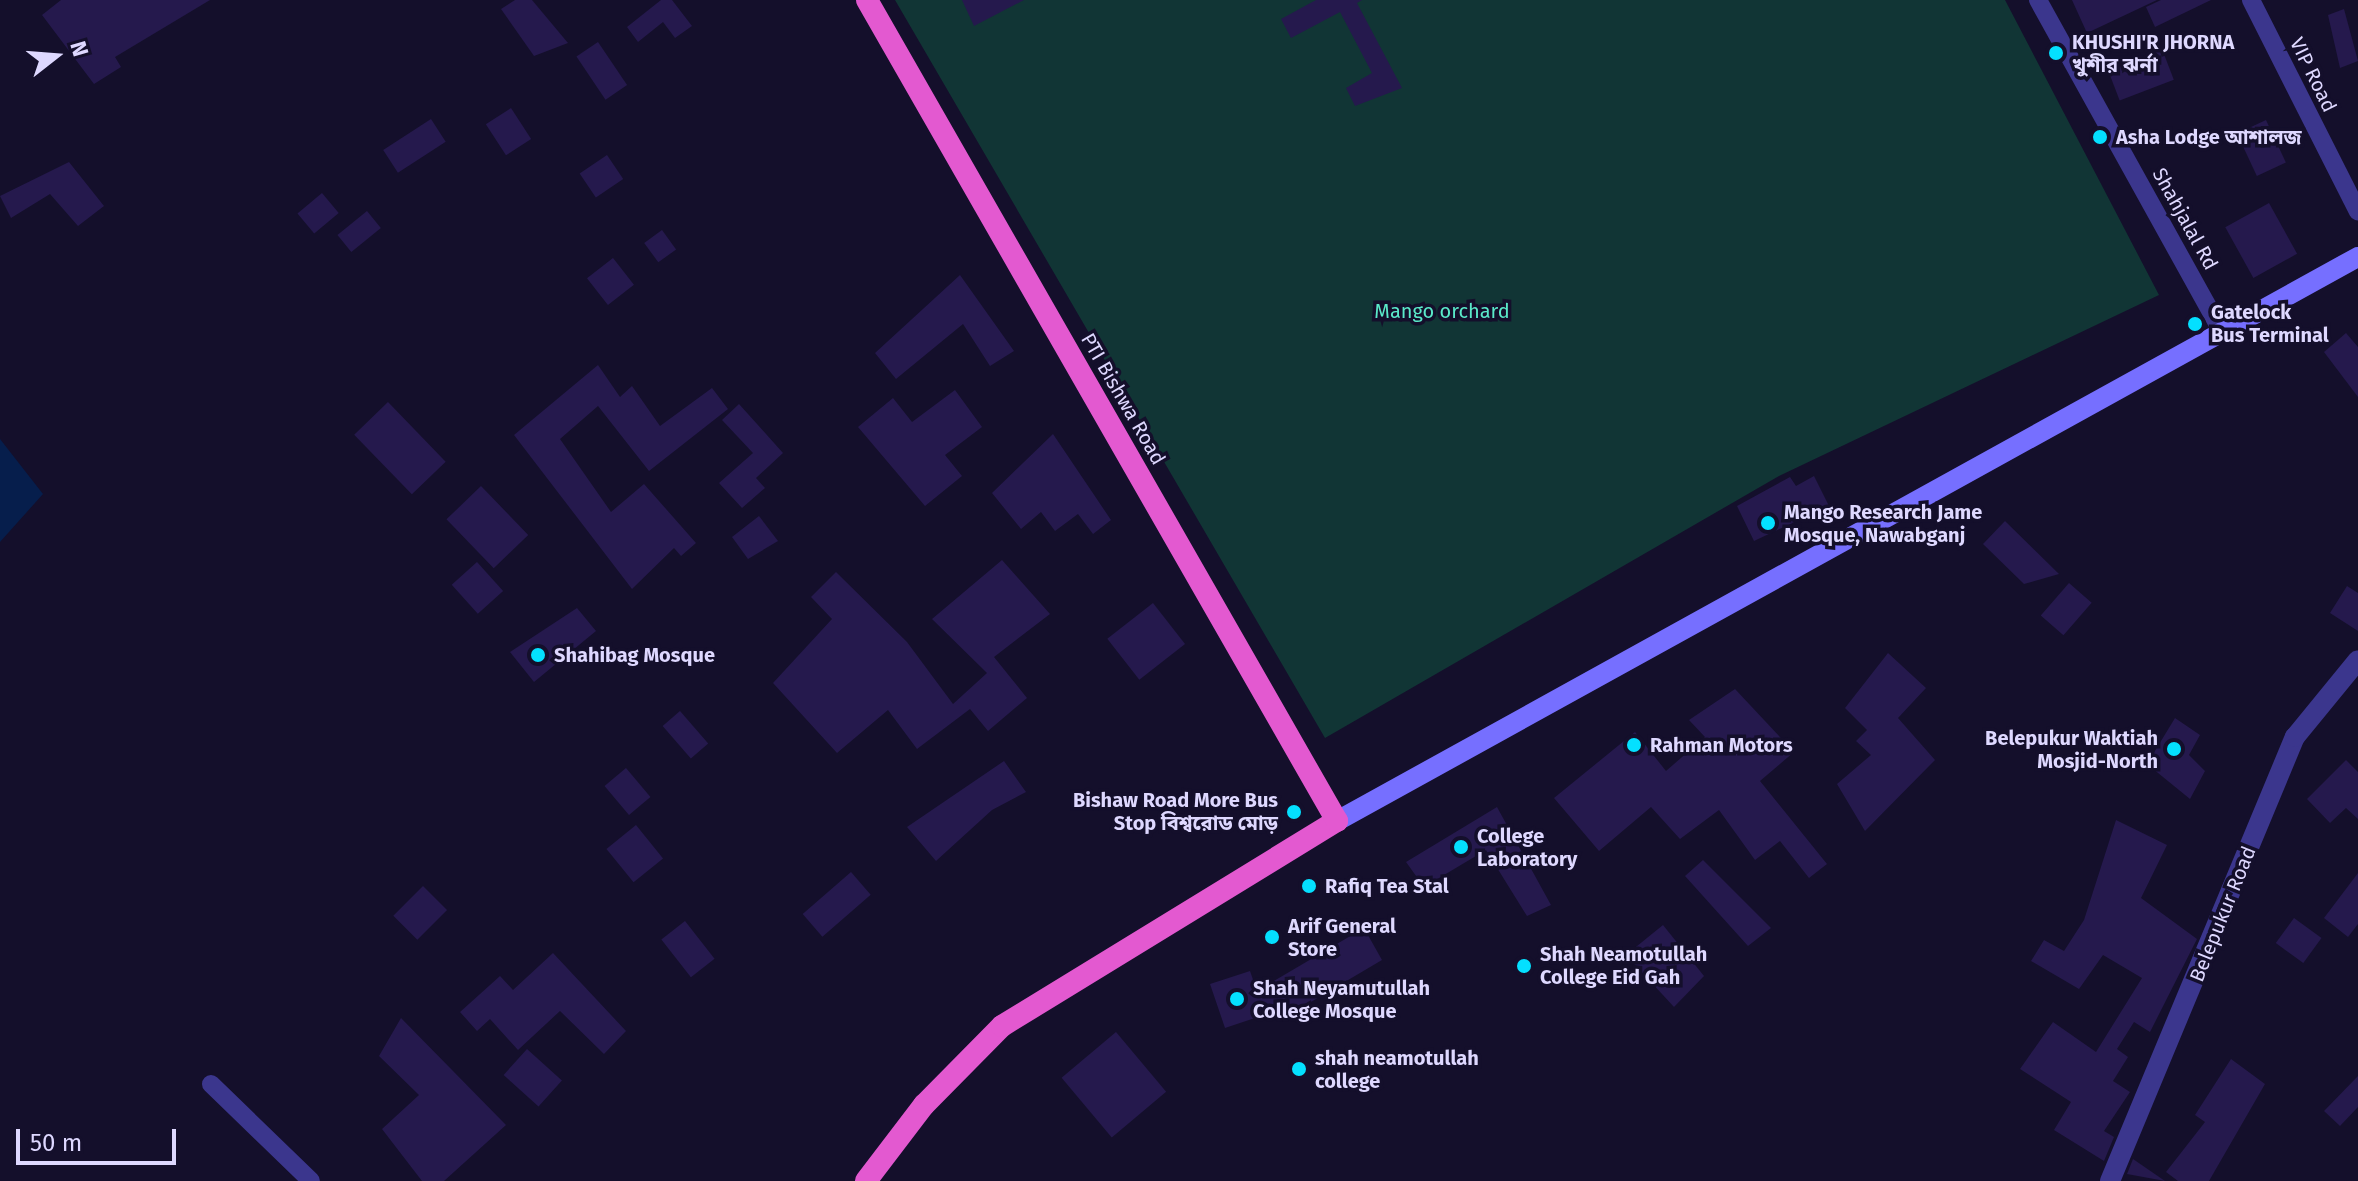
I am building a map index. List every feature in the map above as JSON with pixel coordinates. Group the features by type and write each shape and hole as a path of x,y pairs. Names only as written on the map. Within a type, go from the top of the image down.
{"highway":[{"name":"PTI Bishwa Road","path":"867,0 1337,821"},
{"path":"866,1181 924,1105 1002,1026 1337,821"}],"main road":[{"path":"1337,821 2358,257"}],"street":[{"name":"Shahjalal Rd","path":"2038,0 2223,334"},
{"name":"VIP Road","path":"2251,0 2358,212"},
{"name":"Belepukur Road","path":"2110,1181 2295,737 2358,660"},
{"path":"211,1084 311,1181"}],"green space":[{"name":"Mango orchard","path":"895,0 2005,0 2159,295 1779,476 1325,738"}],"water":[{"path":"0,439 43,494 0,542"}],"building":[{"path":"61,0 210,0 115,57 121,67 94,84 42,15"},
{"path":"515,0 532,0 568,43 534,56 501,9"},
{"path":"661,0 672,0 692,26 675,38 663,22 638,42 627,27"},
{"path":"962,0 1024,0 974,26"},
{"path":"1316,0 1362,0 1357,3 1402,88 1355,106 1346,88 1372,73 1340,12 1291,38 1281,19"},
{"path":"2072,0 2157,0 2087,33"},
{"path":"2161,0 2211,0 2155,27 2146,7"},
{"path":"2344,9 2358,61 2340,68 2328,15"},
{"path":"598,42 627,85 606,100 576,57"},
{"path":"2162,49 2174,80 2120,101 2108,70"},
{"path":"511,108 531,139 506,155 486,124"},
{"path":"431,119 446,142 398,173 383,150"},
{"path":"2266,120 2286,163 2257,176 2237,134"},
{"path":"607,155 623,179 596,197 580,173"},
{"path":"69,162 104,206 78,226 50,194 11,218 0,196"},
{"path":"322,193 339,213 314,233 297,214"},
{"path":"2269,203 2297,254 2253,278 2225,227"},
{"path":"367,211 381,228 351,252 337,235"},
{"path":"662,230 676,249 658,262 644,243"},
{"path":"613,258 634,285 608,305 587,278"},
{"path":"960,275 1014,351 990,366 963,324 896,379 875,353"},
{"path":"2346,333 2358,347 2358,397 2324,352"},
{"path":"598,365 620,397 632,386 660,426 712,388 728,409 649,471 598,406 560,439 611,512 644,484 696,543 681,556 674,548 632,589 514,435"},
{"path":"955,390 982,427 945,455 962,476 925,506 858,427 893,398 912,422"},
{"path":"388,402 446,462 412,494 354,435"},
{"path":"739,404 783,453 756,478 765,488 742,508 719,483 753,453 722,420"},
{"path":"1053,434 1111,520 1093,534 1078,514 1055,531 1041,512 1021,529 992,493"},
{"name":"Mango Research Jame Mosque, Nawabganj","path":"1814,476 1829,506 1754,541 1737,506 1790,477 1796,486"},
{"path":"481,486 528,535 494,568 446,519"},
{"path":"759,516 778,541 748,559 732,537"},
{"path":"2005,521 2059,574 2024,584 1983,544"},
{"path":"1002,560 1050,614 994,657 1027,698 988,731 970,709 917,749 888,710 837,753 773,683 832,619 811,597 836,572 907,642 953,704 987,673 932,619"},
{"path":"477,562 503,591 478,614 452,585"},
{"path":"2069,583 2092,603 2063,635 2041,615"},
{"path":"2347,586 2358,593 2358,631 2330,613"},
{"path":"1153,603 1185,644 1139,680 1107,639"},
{"path":"577,608 596,631 534,682 510,652"},
{"path":"1888,653 1926,688 1898,718 1935,760 1865,831 1837,784 1871,755 1856,741 1867,730 1845,708"},
{"path":"1735,689 1794,752 1760,781 1827,864 1809,878 1780,841 1755,860 1719,810 1680,839 1651,807 1599,851 1554,798 1635,732 1666,771 1705,737 1689,720"},
{"path":"680,711 708,743 691,759 663,726"},
{"name":"Belepukur Waktiah Mosjid-North","path":"2175,718 2200,735 2189,755 2205,771 2190,799 2147,764"},
{"path":"2346,760 2358,772 2358,819 2346,808 2330,823 2307,799"},
{"path":"1004,761 1026,792 992,810 936,861 907,827"},
{"path":"626,768 650,797 629,815 605,786"},
{"path":"1497,807 1551,905 1527,916 1486,850 1424,887 1406,862"},
{"path":"2116,820 2167,845 2141,898 2197,939 2150,1032 2134,1022 2117,1049 2128,1057 2113,1081 2130,1092 2104,1131 2114,1137 2104,1161 2054,1130 2071,1102 2020,1069 2053,1022 2096,1052 2142,978 2103,955 2079,989 2031,961 2044,940 2064,951 2084,920"},
{"path":"636,825 663,858 634,882 606,849"},
{"path":"1703,860 1771,928 1748,946 1685,876"},
{"path":"851,872 871,895 822,937 803,914"},
{"path":"2358,873 2358,924 2348,937 2324,918"},
{"path":"423,886 447,910 417,940 393,916"},
{"path":"2294,918 2322,938 2303,963 2276,943"},
{"path":"685,921 715,959 691,977 661,939"},
{"path":"1663,925 1704,976 1674,1007 1626,955"},
{"path":"1364,928 1382,960 1294,1012 1291,1006 1225,1028 1210,984 1250,971 1257,991"},
{"path":"553,953 626,1031 604,1054 560,1011 518,1050 490,1019 477,1031 460,1012 500,976 513,990"},
{"path":"401,1018 506,1125 444,1181 422,1181 382,1129 419,1095 379,1056"},
{"path":"1116,1032 1166,1092 1112,1137 1062,1078"},
{"path":"527,1049 562,1080 539,1106 504,1075"},
{"path":"2231,1059 2265,1084 2209,1181 2178,1181 2166,1172 2205,1122 2195,1115"},
{"path":"2358,1076 2358,1107 2340,1126 2324,1111"},
{"path":"2133,1159 2165,1181 2127,1174"}],"place":[{"name":"KHUSHI'R JHORNA খুশীর ঝর্না","path":"2056,53"},
{"name":"Asha Lodge আশালজ","path":"2100,137"},
{"name":"Gatelock Bus Terminal","path":"2195,324"},
{"name":"Mango Research Jame Mosque, Nawabganj","path":"1768,523"},
{"name":"Shahibag Mosque","path":"538,655"},
{"name":"Rahman Motors","path":"1634,745"},
{"name":"Belepukur Waktiah Mosjid-North","path":"2174,749"},
{"name":"Bishaw Road More Bus Stop বিশ্বরোড মোড়","path":"1294,812"},
{"name":"College Laboratory","path":"1461,847"},
{"name":"Rafiq Tea Stal","path":"1309,886"},
{"name":"Arif General Store","path":"1272,937"},
{"name":"Shah Neamotullah College Eid Gah","path":"1524,966"},
{"name":"Shah Neyamutullah College Mosque","path":"1237,999"},
{"name":"shah neamotullah college","path":"1299,1069"}]}
